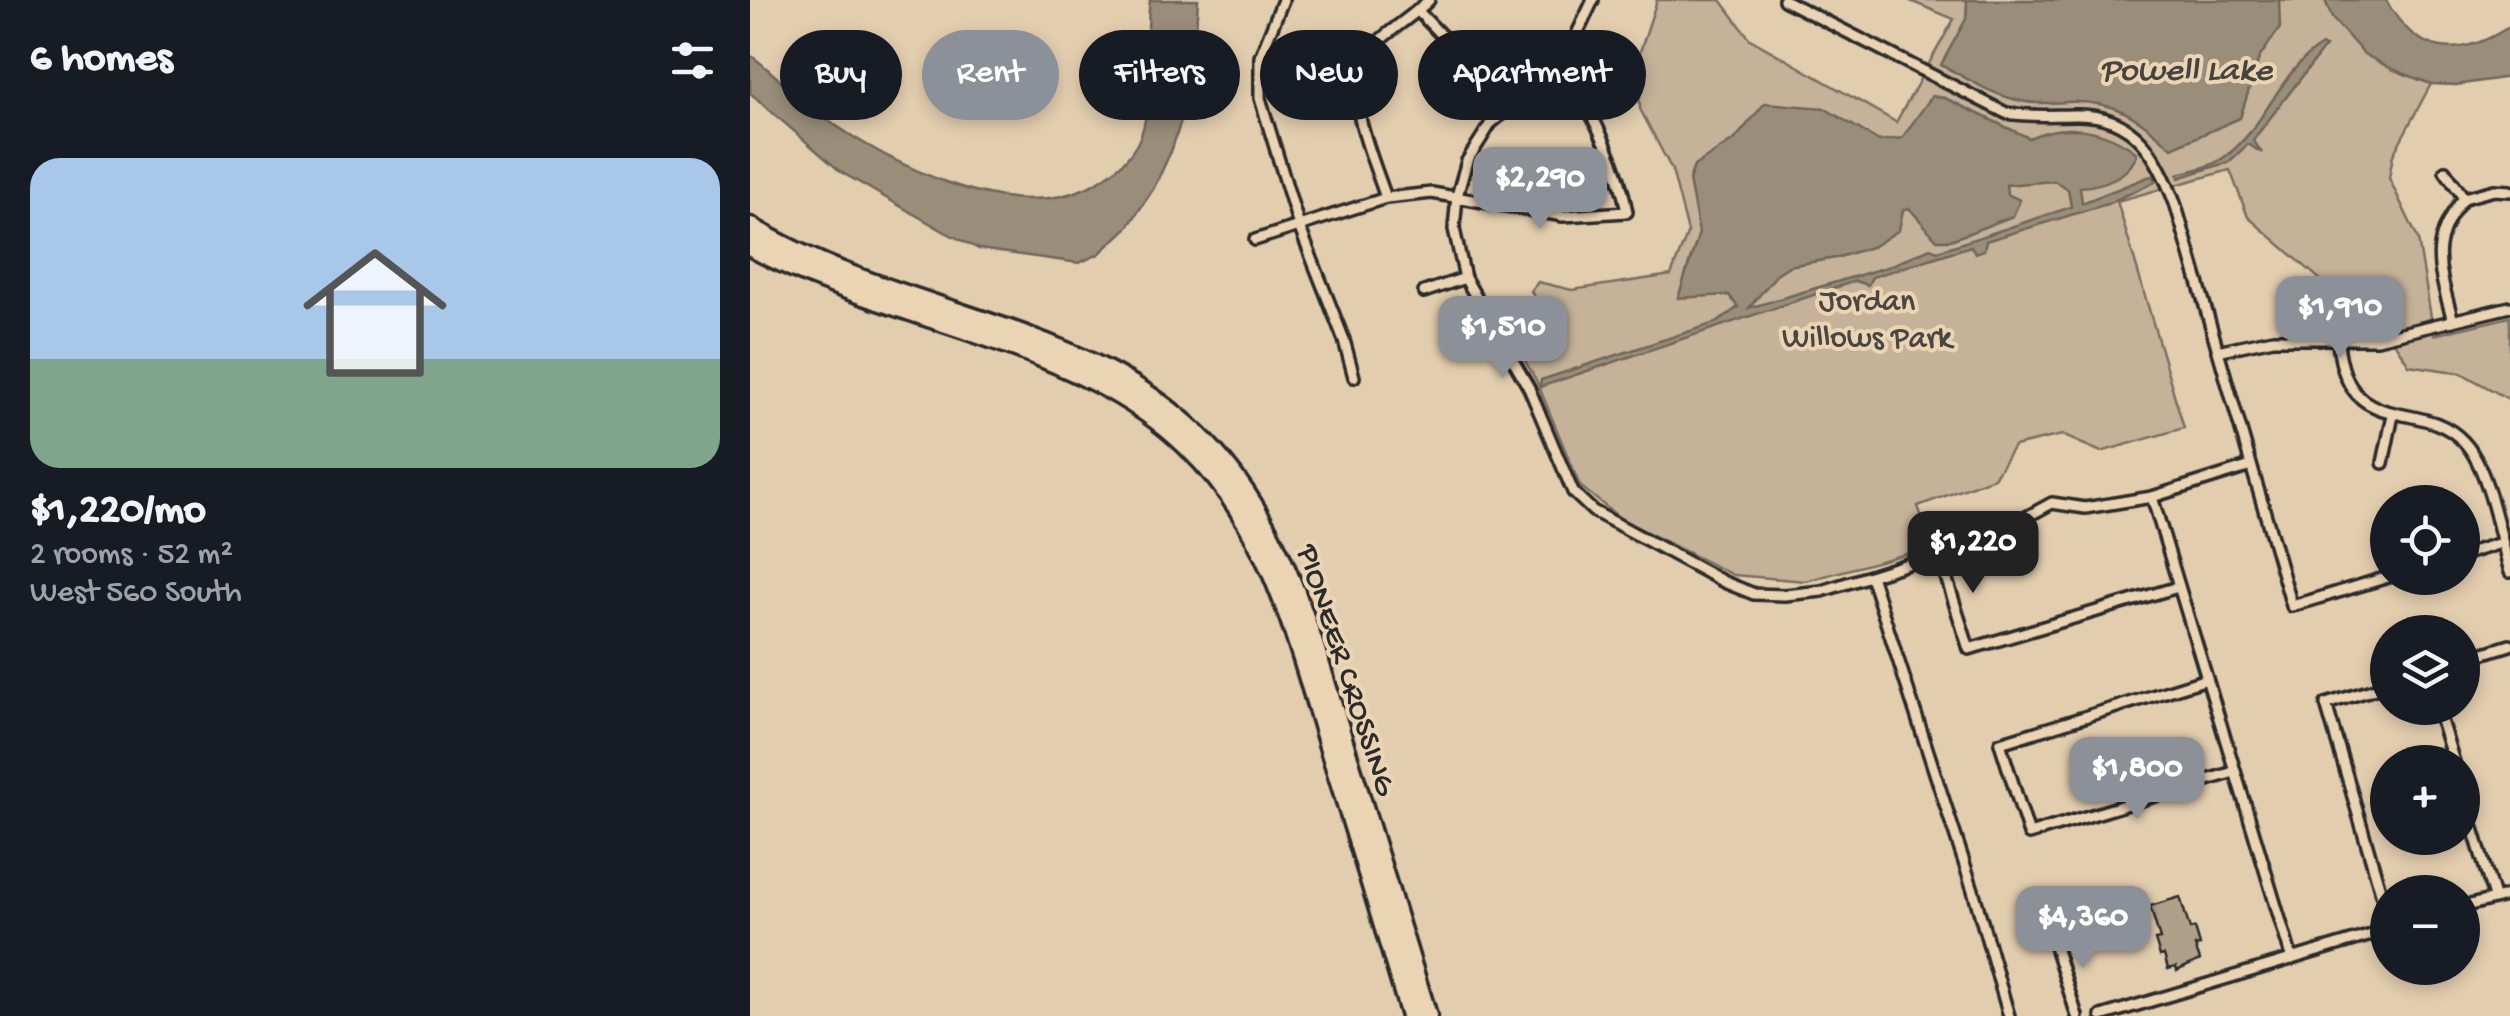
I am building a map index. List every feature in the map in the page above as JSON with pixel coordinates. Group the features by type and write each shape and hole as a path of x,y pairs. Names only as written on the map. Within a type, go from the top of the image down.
{"highway":[{"name":"PIONEER CROSSING","path":"750,228 813,261 1098,366 1177,417 1223,463 1246,493 1287,564 1427,1016"},
{"name":"PIONEER CROSSING","path":"750,246 808,274 1090,378 1147,412 1213,472 1236,501 1274,570 1411,1016"}],"street":[{"path":"1283,0 1260,57 1260,98 1298,226 1344,340 1354,378"},
{"path":"1386,198 1355,92 1358,68 1364,56 1429,0"},
{"path":"1578,30 1592,0"},
{"path":"1784,0 2006,113 2036,118 2078,114 2104,118 2134,134 2160,162 2292,606 2370,582"},
{"path":"1418,11 1436,30"},
{"path":"1494,120 1467,161 1457,196 1454,228 1465,278 1529,388 1573,492 1592,512 1724,582 1754,594 1822,591 1984,540 2052,503 2085,508 2152,496 2251,466"},
{"path":"1254,240 1386,198 1432,192 1563,216 1627,212 1622,185 1595,120"},
{"path":"2445,172 2464,198"},
{"path":"2453,321 2438,266 2440,235 2464,198 2494,190 2510,191"},
{"path":"1424,292 1465,278"},
{"path":"2217,351 2274,338 2338,342 2377,338 2510,307"},
{"path":"2338,342 2340,364 2356,392 2371,405 2393,415 2440,424 2463,440 2476,458 2510,572"},
{"path":"2383,464 2393,415"},
{"path":"2152,496 2292,960"},
{"path":"2480,550 2502,543"},
{"path":"1940,555 1969,649 2178,587"},
{"path":"1871,576 1973,890 2009,1016"},
{"path":"2480,654 2510,645"},
{"path":"2206,679 2000,743 2029,834 2234,772"},
{"path":"2370,690 2326,704 2376,875"},
{"path":"2480,851 2494,897"},
{"path":"2480,901 2510,895"},
{"path":"2102,1016 2370,936"},
{"path":"2052,937 2076,1016"}],"green space":[{"name":"Jordan Willows Park","path":"1657,0 1721,0 1750,39 1896,122 1954,19 1908,0 2326,0 2392,69 2431,84 2393,155 2389,178 2418,239 2434,335 2510,317 2510,400 2461,373 2409,365 2396,345 2248,217 2230,170 2117,201 2184,428 2101,452 2062,435 2014,446 1994,478 1918,506 1932,547 1806,581 1733,575 1621,519 1580,486 1537,382 1519,350 1553,328 1531,291 1538,282 1572,290 1671,275 1688,232 1672,170 1646,120 1646,34"}],"water":[{"path":"1150,0 1198,0 1196,30 1148,30"},
{"name":"Powell Lake","path":"1967,0 2279,0 2280,28 2259,58 2240,118 2172,148 2137,119 2113,108 2084,102 2020,101 1994,93 1941,65 1966,19"},
{"path":"2325,0 2386,0 2411,32 2440,47 2473,44 2510,26 2510,77 2456,85 2431,84 2392,69 2364,54 2332,18"},
{"path":"2322,45 2325,47 2253,140 2262,153 2248,144 2229,162 2179,178 2178,174 2213,164 2238,146 2294,70"},
{"path":"750,55 780,80 780,119 750,93"},
{"path":"1932,96 1945,98 2029,138 2057,130 2085,130 2112,138 2137,153 2122,174 2097,185 2080,187 2082,203 2148,177 2153,176 2155,182 2107,204 1986,241 1984,250 1975,253 1971,246 1872,277 1868,285 1855,281 1540,387 1541,380 1718,322 1738,307 1729,295 1678,298 1699,233 1689,180 1694,166 1735,139 1765,103 1824,108 1879,141 1902,138","holes":["2054,181 2068,189 2071,207 1938,251 1930,248 1890,266 1749,308 1778,273 1789,266 1874,246 1899,230 1903,210 1909,208 1937,240 1951,240 2013,216 2020,200 2007,194 2006,185"]},
{"path":"781,120 828,120 877,151 948,183 1021,199 1056,197 1106,177 1128,157 1145,120 1181,120 1154,188 1128,227 1099,254 1079,263 979,249 841,172"}],"building":[{"path":"2180,897 2190,929 2195,928 2200,960 2177,971 2176,967 2168,969 2164,955 2160,956 2155,940 2160,939 2150,906"}]}
